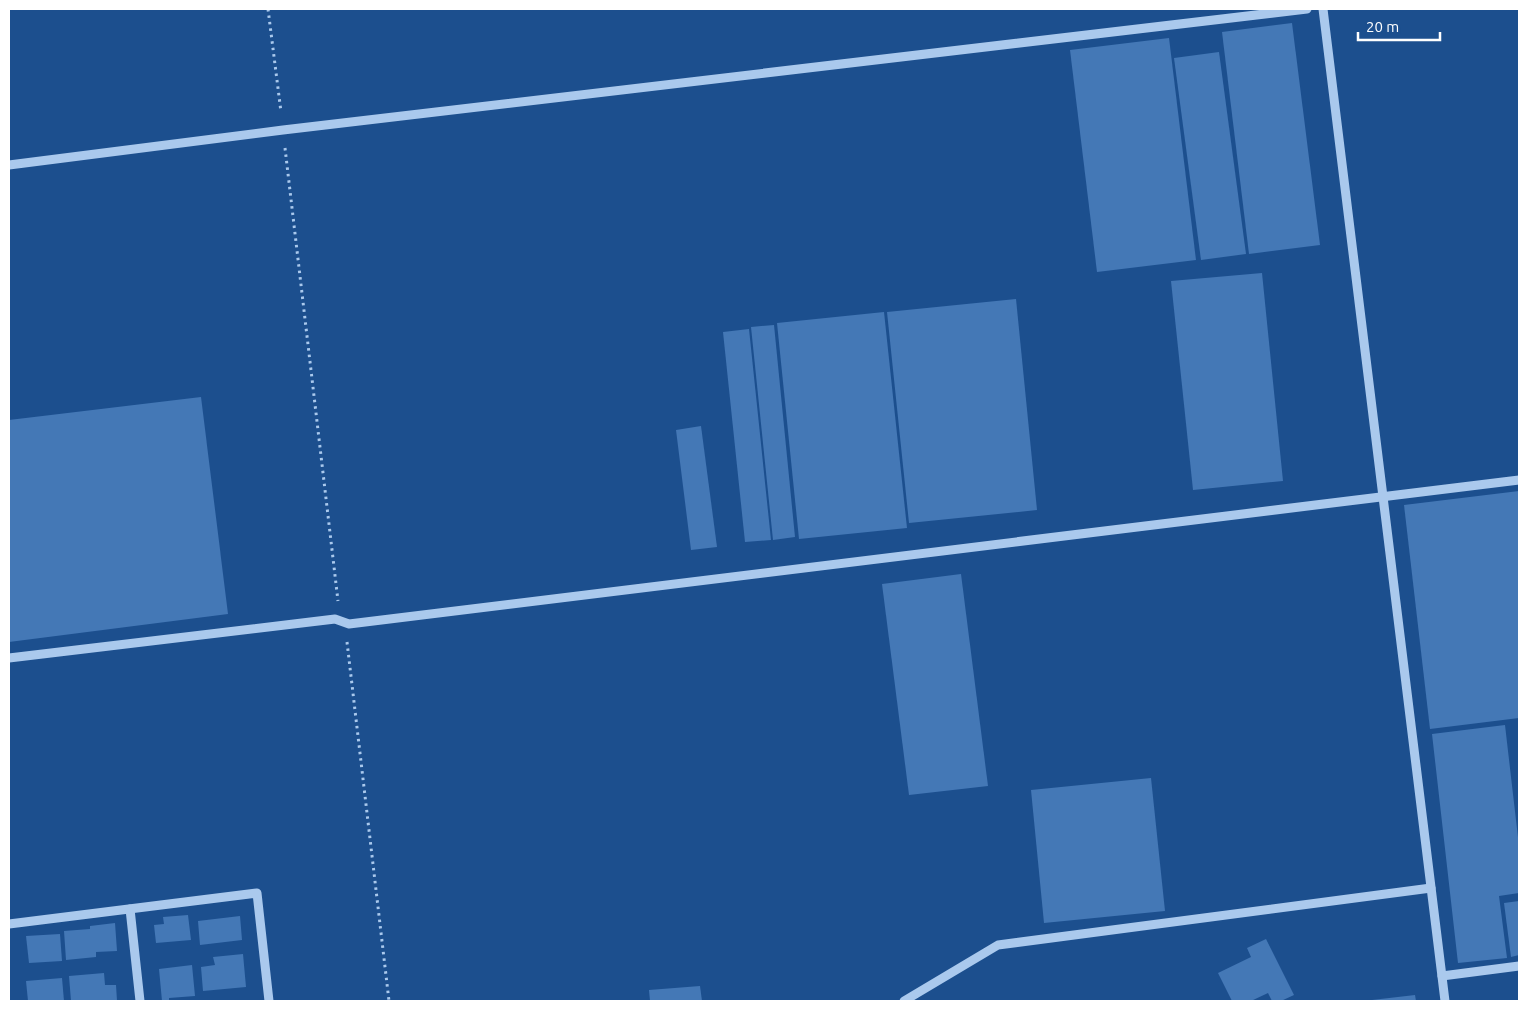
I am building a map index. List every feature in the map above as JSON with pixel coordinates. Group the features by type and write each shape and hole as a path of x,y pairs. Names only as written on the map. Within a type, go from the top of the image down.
{"street":[{"path":"9,165 283,130 1307,9"},
{"path":"1323,9 1445,1001"},
{"path":"9,658 335,619 349,624 1519,480"},
{"path":"904,1001 998,945 1431,888"},
{"path":"9,924 257,894 269,1001"},
{"path":"130,909 140,1001"},
{"path":"1442,976 1519,966"}],"path":[{"path":"268,9 338,601 346,634 389,1001"}],"building":[{"path":"1292,23 1320,245 1249,254 1222,32"},
{"path":"1169,38 1196,260 1097,272 1070,50"},
{"path":"1219,52 1246,254 1201,260 1174,58"},
{"path":"1262,273 1283,481 1193,490 1171,281"},
{"path":"1016,299 1037,510 909,523 887,312"},
{"path":"884,312 907,528 799,539 777,323"},
{"path":"774,325 795,537 773,540 751,327"},
{"path":"749,329 771,540 745,542 723,332"},
{"path":"201,397 228,614 9,642 9,420"},
{"path":"701,426 717,547 691,550 676,430"},
{"path":"1519,491 1519,718 1430,729 1404,505"},
{"path":"961,574 988,786 909,795 882,584"},
{"path":"1505,725 1519,846 1519,893 1499,896 1507,958 1458,963 1432,734"},
{"path":"1151,778 1165,911 1044,923 1031,790"},
{"path":"1519,901 1519,955 1511,957 1504,903"},
{"path":"188,915 191,940 156,943 154,925 164,924 163,917"},
{"path":"240,916 242,940 200,945 198,921"},
{"path":"115,923 117,951 96,952 96,957 66,960 64,931 90,929 90,926"},
{"path":"60,934 62,961 29,963 26,936"},
{"path":"1266,939 1294,995 1281,1001 1272,1001 1268,993 1251,1001 1232,1001 1218,973 1251,957 1247,948"},
{"path":"243,954 246,987 203,991 201,967 215,965 213,957"},
{"path":"192,965 195,996 169,998 169,1001 162,1001 159,969"},
{"path":"104,973 105,985 116,985 117,1001 71,1001 69,976"},
{"path":"62,978 64,1001 28,1001 26,981"},
{"path":"700,986 702,1001 650,1001 649,990"},
{"path":"1415,995 1416,1001 1372,1001 1372,1000"}]}
